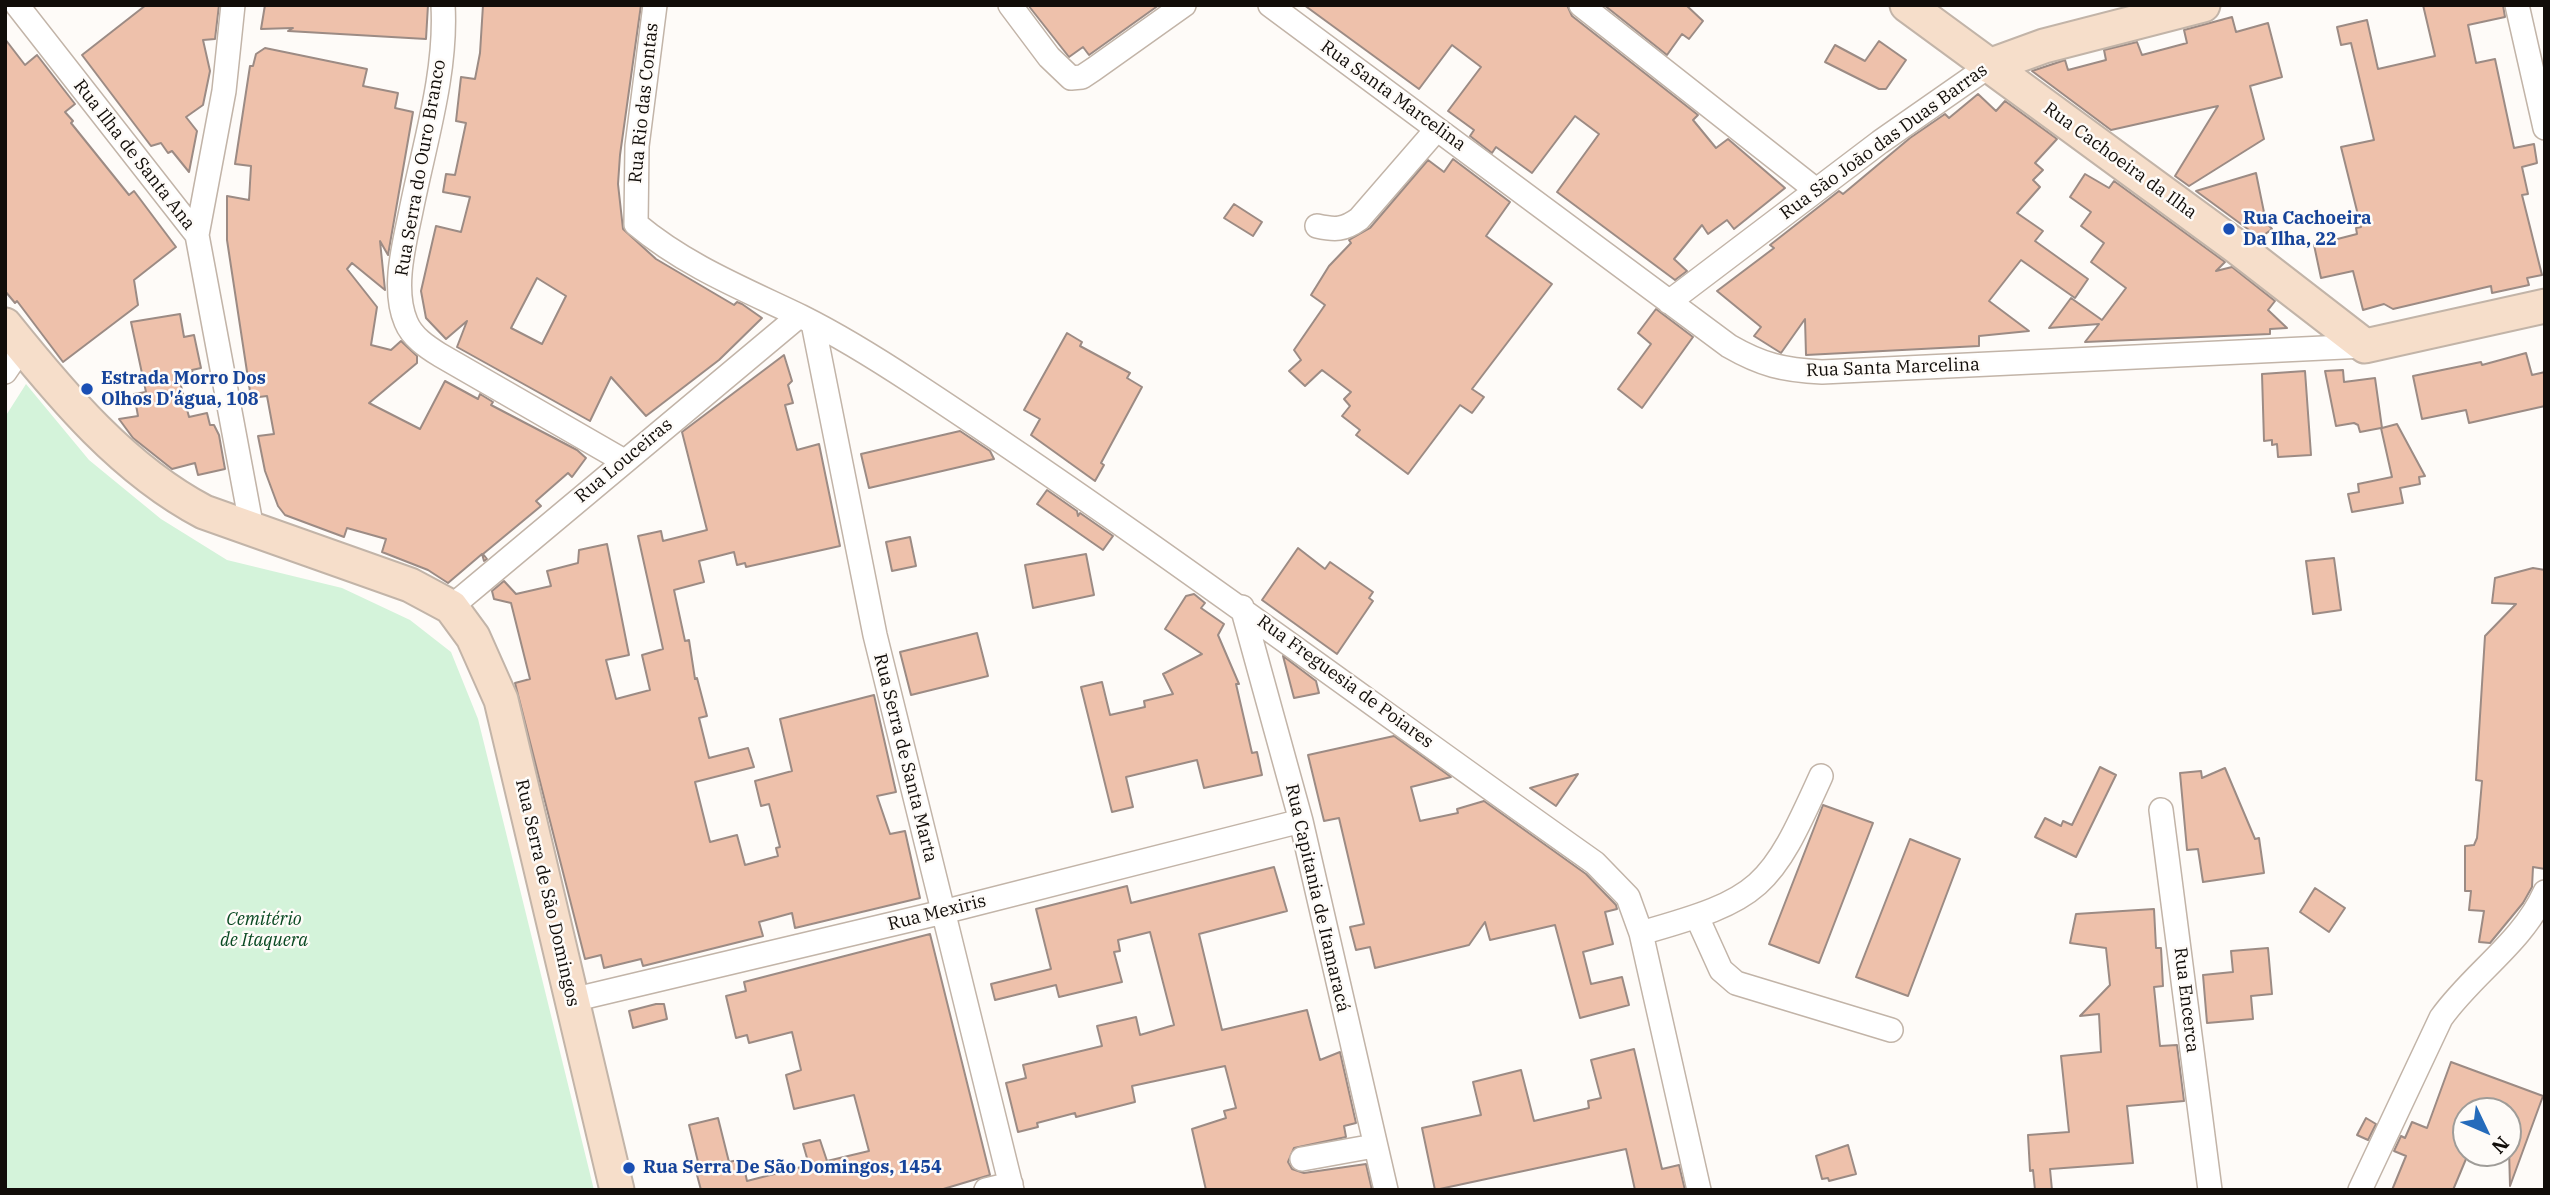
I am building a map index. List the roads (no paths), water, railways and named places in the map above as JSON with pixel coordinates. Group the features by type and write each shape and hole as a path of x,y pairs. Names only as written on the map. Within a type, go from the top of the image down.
{"main road":[{"name":"Rua Cachoeira da Ilha","path":"1907,5 2237,247 2365,346"},
{"name":"Rua São João das Duas Barras","path":"1989,65 2142,12 2203,5"},
{"name":"Rua Santa Marcelina","path":"2365,346 2545,306"},
{"path":"11,348 143,473 172,495 204,512 410,585 451,607"},
{"name":"Rua Serra de São Domingos","path":"451,607 478,646 501,700 617,1190"}],"street":[{"name":"Rua Ilha de Santa Ana","path":"17,5 197,235 251,529"},
{"path":"197,235 224,91 233,5"},
{"name":"Rua Serra do Ouro Branco","path":"443,5 441,61 400,284 407,325 418,339 440,355 624,461"},
{"name":"Rua Rio das Contas","path":"655,5 638,146 636,224 660,244 706,272 806,319"},
{"path":"1010,5 1049,57 1071,78 1082,77 1184,5"},
{"name":"Rua Santa Marcelina","path":"1270,5 1729,346 1759,363 1788,370 1869,371 2365,346"},
{"path":"1581,5 1816,190"},
{"path":"2517,5 2545,128"},
{"name":"Rua São João das Duas Barras","path":"1669,302 1816,190 1989,65"},
{"path":"1317,226 1335,230 1348,227 1359,219 1437,129"},
{"name":"Rua Louceiras","path":"451,607 624,461 806,319"},
{"name":"Rua Freguesia de Poiares","path":"806,319 914,383 1242,607 1595,863 1628,897 1641,933 1699,1190"},
{"name":"Rua Serra de Santa Marta","path":"806,319 866,594 1011,1187"},
{"name":"Rua Capitania de Itamaracá","path":"1242,607 1301,821 1386,1190"},
{"path":"1641,933 1697,917 1751,892 1769,875 1786,850 1821,776"},
{"name":"Rua Encerca","path":"2161,810 2210,1190"},
{"name":"Rua Mexiris","path":"572,1000 943,912 1301,821"},
{"path":"2360,1190 2441,1018 2455,998 2520,933 2545,892"},
{"path":"1697,917 1721,970 1736,984 1891,1030"},
{"path":"1302,1159 1374,1146"},
{"path":"986,1190 1011,1187"}],"place":[{"name":"Rua Cachoeira Da Ilha, 22","path":"2229,229"},
{"name":"Estrada Morro Dos Olhos D'água, 108","path":"87,389"},
{"name":"Rua Serra De São Domingos, 1454","path":"629,1168"}],"park label":[{"name":"Cemitério de Itaquera","path":"264,930"}]}
